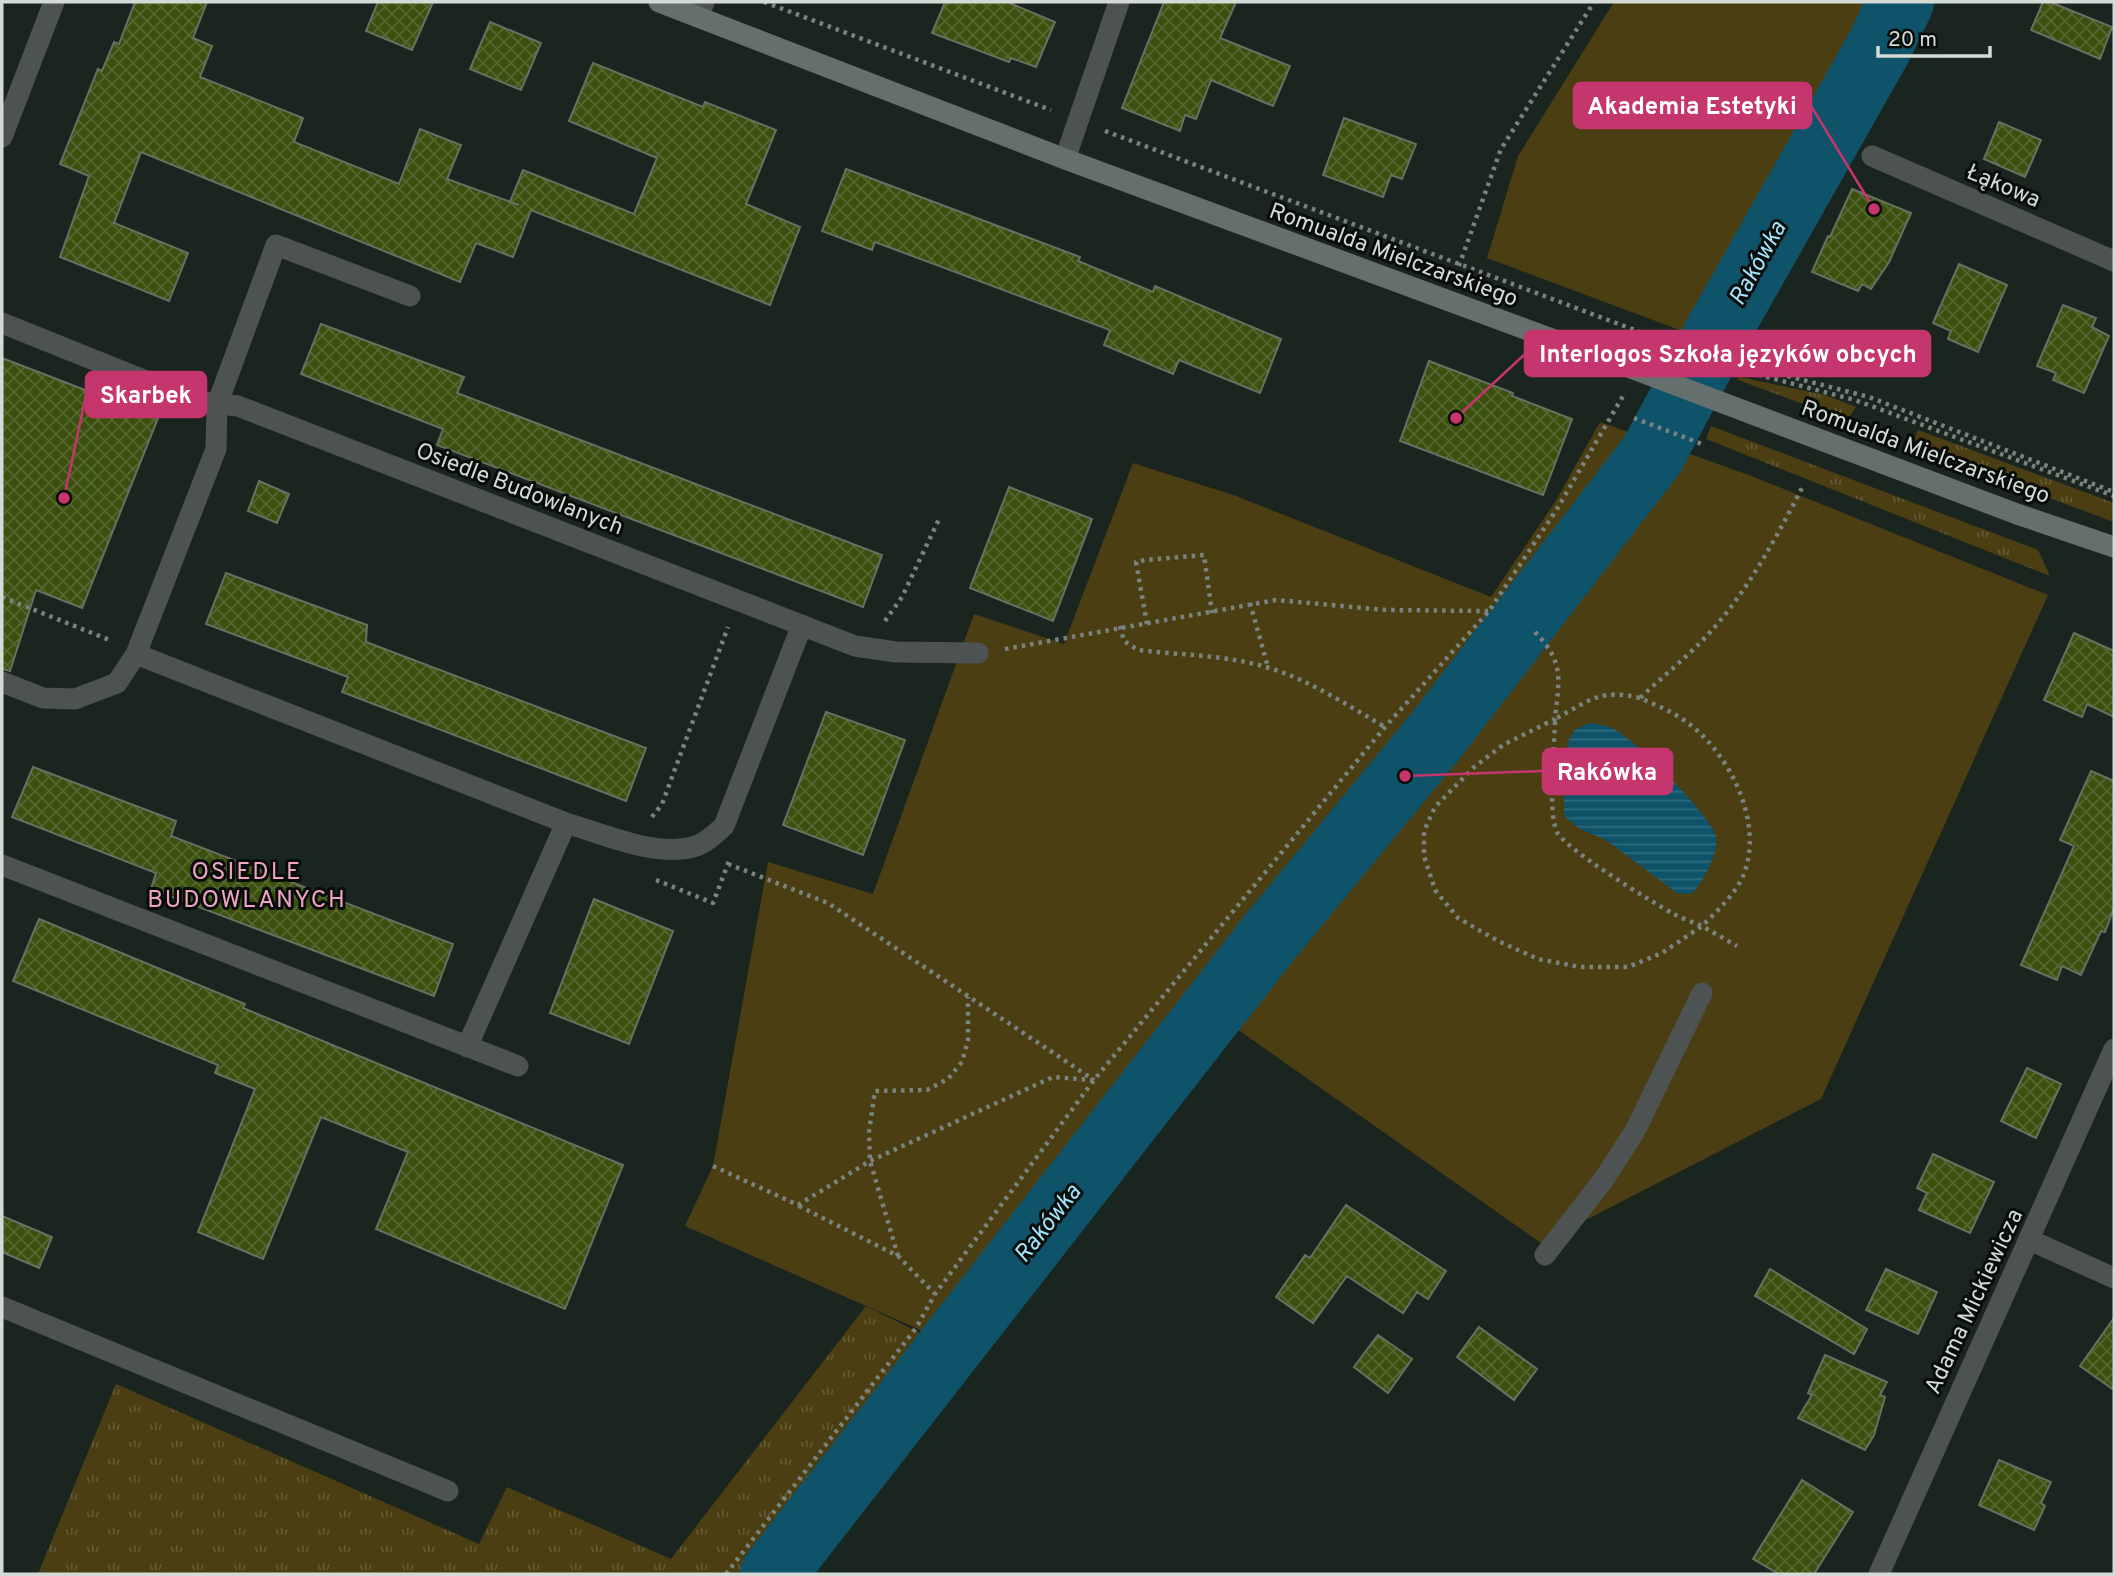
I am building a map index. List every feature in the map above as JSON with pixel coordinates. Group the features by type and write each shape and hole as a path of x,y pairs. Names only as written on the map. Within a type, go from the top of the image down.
{"street":[{"path":"2,137 54,2"},
{"name":"Romualda Mielczarskiego","path":"659,2 701,9 1065,159 2017,514 2114,547"},
{"path":"1065,159 1119,2"},
{"name":"Łąkowa","path":"1872,156 2114,261"},
{"path":"2,684 43,698 75,699 117,683 136,654 216,449 217,404 276,245 410,296"},
{"name":"Osiedle Budowlanych","path":"2,323 196,401 238,407 855,646 896,652 978,653"},
{"path":"136,654 566,823 657,849 693,847 713,837 724,826 802,625"},
{"path":"467,1047 566,823"},
{"path":"2,865 518,1066"},
{"path":"1545,1255 1604,1180 1635,1131 1702,993"},
{"name":"Adama Mickiewicza","path":"1879,1574 2114,1049"},
{"path":"2030,1240 2114,1278"},
{"path":"2,1307 448,1491"}],"path":[{"path":"764,2 1053,111"},
{"path":"1447,302 1501,149 1594,2"},
{"path":"1095,127 1673,345 1744,368 1869,397 2114,494"},
{"path":"1675,338 1744,368"},
{"path":"726,1574 916,1328 935,1294 1094,1080 1385,727 1489,611 1557,509 1616,410"},
{"path":"1634,418 1702,444"},
{"path":"1640,698 1701,641 1741,594 1773,545 1804,484"},
{"path":"1147,624 1136,562 1145,560 1204,555 1212,612"},
{"path":"2,597 110,640"},
{"path":"644,821 662,804 738,600"},
{"path":"978,653 1276,600 1386,610 1489,611"},
{"path":"1250,603 1268,667"},
{"path":"1120,626 1124,641 1138,650 1242,661 1268,667 1336,699 1385,727"},
{"path":"1535,632 1550,648 1560,674 1555,719 1553,796 1557,833 1574,849 1607,872 1672,913 1737,946"},
{"path":"1623,694 1640,698 1680,718 1710,745 1719,755 1745,808 1750,827 1751,853 1742,879 1702,926 1662,954 1628,967 1580,967 1538,959 1498,941 1458,918 1435,890 1424,856 1424,831 1435,807 1473,768 1493,753 1555,719 1600,695 1623,694"},
{"path":"728,864 828,903 1094,1080"},
{"path":"652,878 713,903"},
{"path":"898,1256 870,1161 869,1132 875,1091 927,1090 948,1079 962,1062 968,1040 968,997"},
{"path":"798,1205 870,1161 1053,1077 1094,1080"},
{"path":"713,1166 798,1205 898,1256 935,1294"}],"green space":[{"path":"1614,2 1930,2 1851,143 1741,353 1487,258 1518,156"},
{"path":"1739,377 1825,395 1856,407 1850,416 1841,418 1738,380"},
{"path":"1600,422 1746,474 2048,595 1821,1099 1541,1243 1220,1017 958,1352 916,1328 685,1226 713,1166 768,862 873,894 974,614 1064,644 1133,463 1236,496 1491,597 1555,502"},
{"path":"1711,426 2038,550 2050,576 1706,439"},
{"path":"1918,430 2114,503 2114,522 1918,449 1915,437"},
{"path":"866,1306 958,1352 788,1574 38,1574 116,1384 479,1544 507,1487 671,1559"}],"water":[{"path":"1589,723 1610,727 1621,733 1685,794 1710,825 1717,842 1713,858 1691,894 1677,893 1606,840 1580,829 1564,816 1564,795 1569,767 1567,743 1575,730"}],"building":[{"path":"135,2 207,2 193,38 212,46 200,77 303,118 294,142 399,184 420,129 461,145 447,179 510,202 523,170 634,214 657,158 569,121 593,63 703,107 705,102 776,130 746,204 800,227 770,305 531,210 513,257 476,243 460,282 141,152 114,223 188,253 169,301 60,257 89,176 60,164 98,69 102,71 114,42 119,44"},
{"path":"378,2 433,2 412,50 366,31"},
{"path":"945,2 1007,2 1055,22 1036,67 1011,58 1009,62 932,33"},
{"path":"1164,2 1236,2 1220,38 1290,66 1273,106 1211,80 1196,119 1185,115 1180,131 1122,108"},
{"path":"2043,2 2050,2 2112,27 2100,59 2031,30"},
{"path":"490,22 541,43 521,90 470,69"},
{"path":"1344,118 1416,144 1402,179 1391,175 1383,197 1323,175"},
{"path":"1999,122 2041,140 2025,177 1984,159"},
{"path":"846,169 1080,257 1078,261 1153,292 1155,286 1281,339 1260,393 1179,360 1173,374 1104,345 1110,330 875,242 872,250 822,231"},
{"path":"1852,189 1911,213 1889,262 1871,289 1862,284 1858,291 1812,272"},
{"path":"1959,264 2007,285 1978,352 1948,339 1951,331 1933,323"},
{"path":"2063,305 2096,318 2092,327 2109,336 2084,393 2053,380 2056,373 2037,366"},
{"path":"321,324 464,377 457,393 882,555 863,607 437,445 443,429 301,374"},
{"path":"2,358 158,418 82,608 36,590 10,671 2,669"},
{"path":"1429,361 1572,419 1543,495 1400,441"},
{"path":"259,481 289,494 277,523 248,511"},
{"path":"1009,487 1092,519 1053,621 970,588"},
{"path":"226,573 367,625 366,642 646,748 626,801 342,692 348,677 206,624"},
{"path":"2074,633 2114,651 2114,717 2087,704 2082,717 2044,700"},
{"path":"826,712 905,740 863,855 783,825"},
{"path":"33,767 176,821 171,836 453,944 434,996 151,889 156,873 12,817"},
{"path":"2091,771 2114,781 2114,908 2105,932 2101,931 2081,975 2062,966 2057,980 2021,965 2074,846 2060,840"},
{"path":"594,899 673,931 629,1044 550,1013"},
{"path":"39,919 245,1004 243,1008 623,1165 565,1309 376,1229 408,1152 321,1117 263,1259 198,1232 255,1089 215,1073 218,1065 13,981"},
{"path":"2027,1068 2061,1084 2036,1138 2001,1121"},
{"path":"1933,1154 1994,1182 1970,1233 1919,1210 1927,1193 1917,1188"},
{"path":"1346,1205 1446,1271 1428,1299 1417,1292 1403,1313 1347,1276 1313,1323 1276,1297 1305,1255 1310,1258"},
{"path":"2,1216 52,1237 39,1268 2,1252"},
{"path":"1770,1269 1867,1329 1854,1354 1755,1296"},
{"path":"1886,1269 1937,1292 1918,1334 1866,1310"},
{"path":"2114,1318 2114,1390 2080,1366"},
{"path":"1479,1327 1537,1369 1514,1400 1457,1357"},
{"path":"1378,1335 1412,1359 1388,1393 1354,1367"},
{"path":"1825,1355 1887,1382 1880,1395 1885,1397 1874,1435 1865,1450 1798,1418 1812,1395 1808,1393"},
{"path":"1999,1460 2051,1482 2041,1503 2045,1506 2034,1530 1979,1505"},
{"path":"1802,1480 1853,1512 1814,1574 1779,1574 1753,1559"}],"waterway":[{"name":"Rakówka","path":"773,1574 1269,938 1437,734 1652,455 1720,328 1878,49 1901,2"}],"place":[{"name":"Akademia Estetyki","path":"1874,209"},
{"name":"Interlogos Szkoła języków obcych","path":"1456,418"},
{"name":"Skarbek","path":"64,498"},
{"name":"Rakówka","path":"1405,776"}],"district":[{"name":"OSIEDLE BUDOWLANYCH","path":"247,885"}]}
